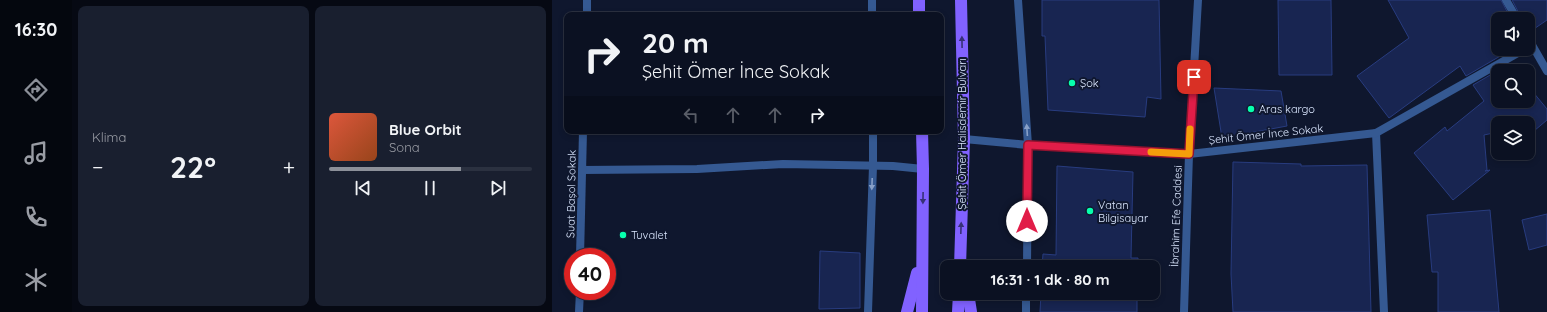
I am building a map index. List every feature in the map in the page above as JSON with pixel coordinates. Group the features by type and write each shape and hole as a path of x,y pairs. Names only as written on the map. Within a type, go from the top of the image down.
{"main road":[{"path":"919,0 919,12"},
{"name":"Şehit Ömer Halisdemir Bulvarı","path":"960,0 964,139 960,260"},
{"path":"922,134 922,312"},
{"path":"961,249 963,260"},
{"path":"907,312 922,253"},
{"path":"958,312 959,300"},
{"path":"969,300 971,312"}],"street":[{"path":"587,0 587,12"},
{"path":"872,0 872,12"},
{"path":"1018,0 1028,145 1027,260"},
{"name":"İbrahim Efe Caddesi","path":"1184,312 1189,154 1198,0"},
{"path":"1506,0 1513,12"},
{"path":"1535,55 1547,71"},
{"name":"Şehit Ömer İnce Sokak","path":"964,139 1028,145 1189,154 1376,133 1509,56"},
{"path":"1376,133 1384,312"},
{"name":"Suat Başol Sokak","path":"580,248 583,134"},
{"path":"868,312 873,134"},
{"path":"582,170 697,169 783,164 873,166 923,169"},
{"path":"579,312 580,300"},
{"path":"1026,300 1026,312"}],"building":[{"path":"1042,0 1159,0 1161,99 1147,97 1145,117 1048,110 1045,36 1042,36"},
{"path":"1278,0 1331,0 1332,75 1279,75"},
{"path":"1388,0 1501,0 1507,12 1491,12 1491,56 1500,56 1466,76 1460,66 1389,118 1357,76 1409,38"},
{"path":"1512,0 1547,0 1547,20 1535,28 1535,12 1518,12"},
{"path":"1491,74 1491,108 1535,108 1535,94 1547,109 1547,120 1535,130 1535,116 1491,116 1491,134 1484,135 1487,170 1485,171 1490,170 1453,200 1414,153 1445,127 1447,131 1484,101 1473,85"},
{"name":"Aras kargo","path":"1214,88 1281,91 1287,126 1222,138"},
{"path":"1233,162 1301,164 1301,166 1367,165 1371,312 1233,312 1231,274"},
{"path":"1057,166 1133,172 1131,258 1138,258 1138,260 1043,260 1043,254 1056,255"},
{"path":"1490,210 1499,312 1438,312 1438,272 1432,272 1427,215"},
{"path":"1547,214 1547,245 1529,250 1522,220"},
{"path":"820,251 860,253 860,308 819,309"},
{"path":"1041,300 1137,300 1137,312 1040,312"}],"slow traffic":[{"path":"1151,152 1189,154 1190,129"}],"place":[{"name":"Şok","path":"1072,83"},
{"name":"Aras kargo","path":"1251,109"},
{"name":"Vatan Bilgisayar","path":"1090,211"},
{"name":"Tuvalet","path":"623,235"}],"route":[{"path":"1027,221 1028,145 1189,154 1194,77"}]}
